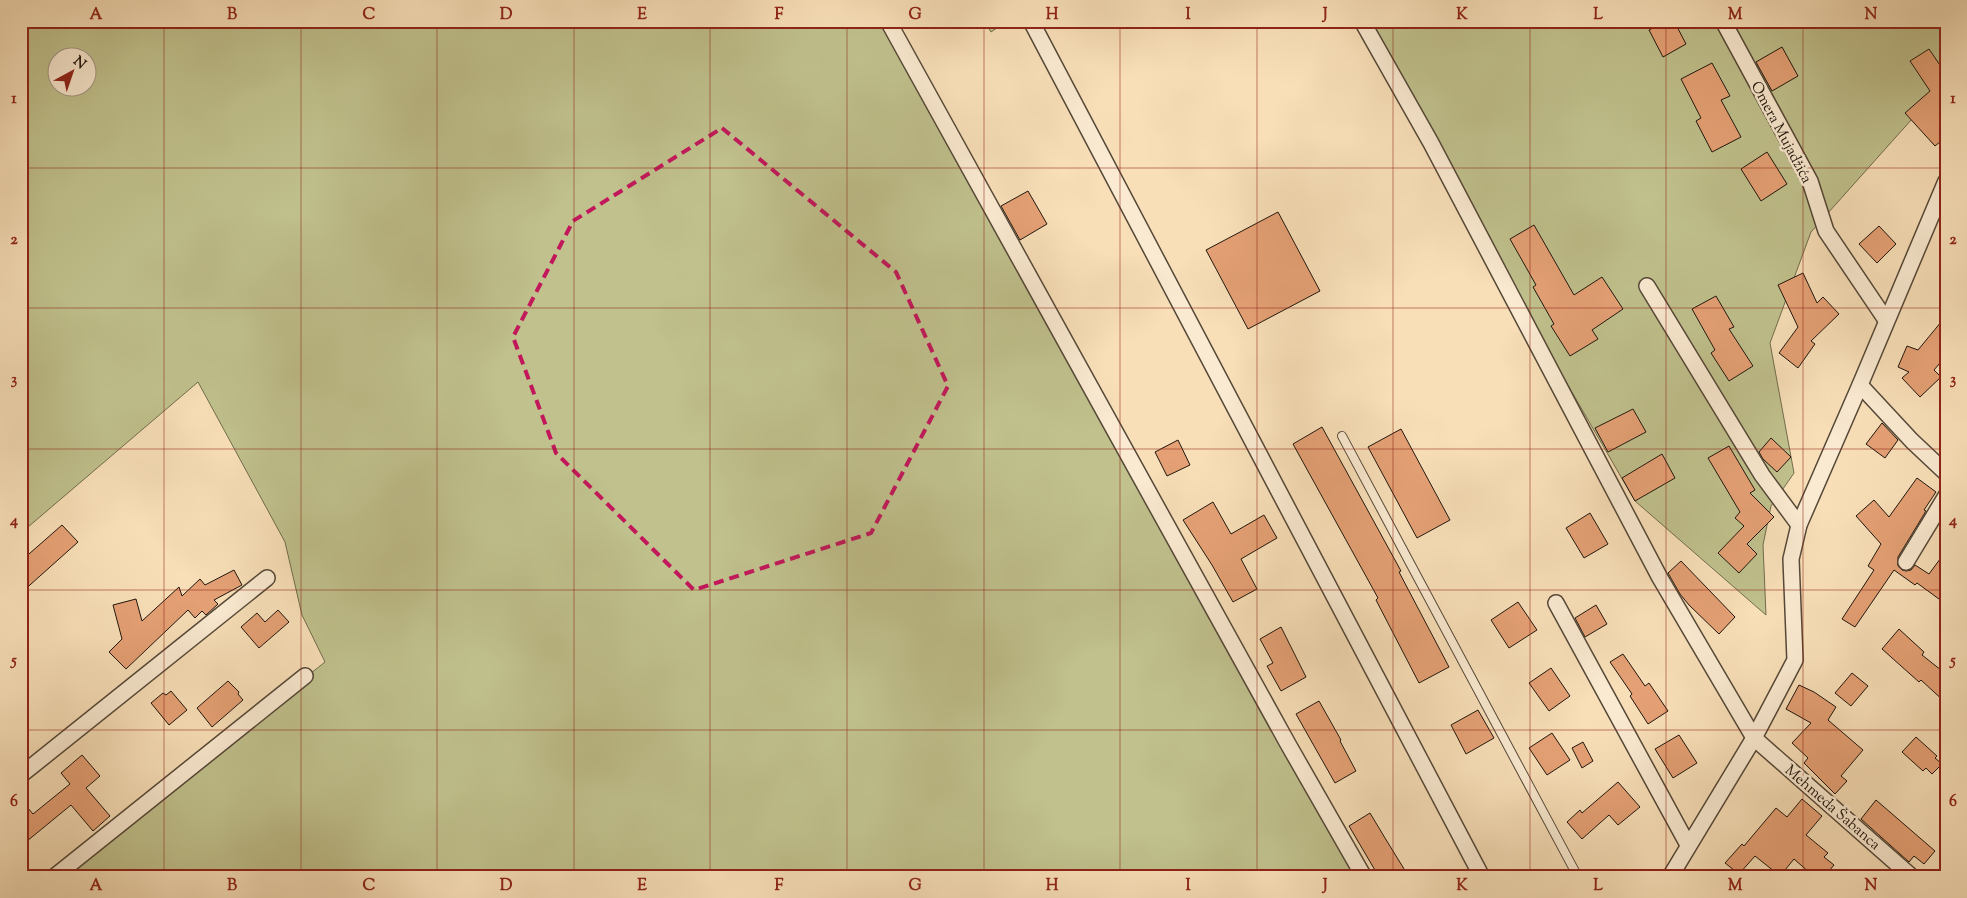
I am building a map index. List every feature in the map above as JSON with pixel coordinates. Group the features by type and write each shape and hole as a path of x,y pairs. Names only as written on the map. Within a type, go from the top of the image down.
{"street":[{"path":"888,21 1283,735 1364,877"},
{"path":"1031,21 1482,877"},
{"name":"Mehmeda Šabanca","path":"1362,21 1431,143 1660,578 1754,738 1912,877"},
{"name":"Omera Mujadžića","path":"1723,21 1810,181 1826,231 1886,320"},
{"path":"1670,877 1754,738 1795,660 1791,559 1799,525 1946,181"},
{"path":"1646,286 1762,475 1799,525"},
{"path":"1860,385 1912,441 1946,473"},
{"path":"1906,562 1946,496"},
{"path":"21,775 267,578"},
{"path":"1556,603 1688,845"},
{"path":"54,877 305,676"}],"lane":[{"path":"1342,436 1578,877"}],"highlighted area":[{"path":"722,128 896,272 948,386 871,533 694,590 556,453 513,337 573,221"}],"green space":[{"path":"21,21 892,21 1364,877 54,877 325,662 302,615 285,542 198,382 21,533"},
{"path":"984,21 1007,21 991,32"},
{"path":"1357,21 1946,21 1946,81 1811,232 1770,343 1794,473 1771,506 1763,545 1766,615 1635,501"}],"building":[{"path":"1666,21 1674,21 1686,44 1663,57 1649,30"},
{"path":"1782,47 1798,76 1772,91 1756,62"},
{"path":"1929,49 1946,74 1946,137 1935,146 1905,113 1930,91 1910,61"},
{"path":"1712,63 1730,96 1721,100 1741,137 1712,152 1696,121 1701,118 1681,79"},
{"path":"1767,152 1787,184 1761,201 1741,169"},
{"path":"1028,191 1047,224 1020,240 1001,206"},
{"path":"1278,212 1320,291 1248,329 1206,250"},
{"path":"1534,225 1574,295 1602,277 1623,309 1592,330 1598,339 1570,356 1551,326 1554,324 1533,287 1536,285 1510,239"},
{"path":"1879,226 1896,244 1877,263 1859,244"},
{"path":"1803,273 1817,303 1823,297 1839,314 1811,341 1815,344 1798,368 1779,353 1798,327 1778,285"},
{"path":"1716,296 1734,327 1729,329 1753,366 1729,381 1711,353 1715,350 1692,309"},
{"path":"1946,316 1946,356 1934,370 1941,377 1920,397 1902,378 1909,372 1898,367 1907,346 1918,350"},
{"path":"1633,409 1646,432 1608,452 1595,428"},
{"path":"1882,423 1898,440 1885,458 1866,444"},
{"path":"1322,427 1401,571 1399,572 1449,667 1419,683 1376,600 1378,598 1293,444"},
{"path":"1401,429 1450,520 1417,538 1368,447"},
{"path":"1771,438 1791,457 1777,472 1763,459 1759,452"},
{"path":"1178,440 1190,465 1167,476 1155,452"},
{"path":"1729,446 1755,490 1750,493 1774,517 1747,544 1757,554 1739,573 1718,553 1744,526 1735,518 1740,512 1708,458"},
{"path":"1662,454 1675,478 1635,501 1622,478"},
{"path":"1917,478 1936,492 1898,557 1898,566 1906,571 1911,570 1915,565 1929,574 1946,551 1946,590 1939,599 1917,583 1915,585 1894,570 1855,627 1842,619 1874,570 1868,566 1881,544 1856,516 1874,500 1889,517"},
{"path":"1213,502 1231,534 1264,515 1277,538 1241,559 1257,589 1233,602 1183,520"},
{"path":"1590,513 1608,544 1584,558 1566,528"},
{"path":"62,525 78,542 21,593 21,561"},
{"path":"1681,561 1735,617 1719,634 1689,605 1668,573"},
{"path":"234,570 242,585 214,600 218,604 206,615 202,611 195,618 188,610 126,669 109,652 122,639 113,605 136,599 142,621 179,587 182,596 200,579 205,585"},
{"path":"1518,602 1537,630 1509,648 1491,620"},
{"path":"1596,605 1607,624 1585,637 1575,618"},
{"path":"278,610 289,622 259,648 241,627 257,613 265,622"},
{"path":"1281,627 1306,677 1281,691 1267,666 1273,663 1260,639"},
{"path":"1899,629 1924,652 1922,655 1946,674 1946,703 1882,649"},
{"path":"1623,654 1645,686 1649,683 1668,711 1648,724 1630,696 1632,694 1610,662"},
{"path":"1551,668 1570,696 1549,711 1529,683"},
{"path":"1852,673 1868,686 1851,706 1835,693"},
{"path":"228,681 239,692 238,694 243,700 212,727 197,708"},
{"path":"1799,685 1814,692 1836,707 1828,720 1863,750 1841,776 1847,781 1835,794 1804,763 1808,758 1792,743 1811,723 1786,709"},
{"path":"171,691 187,710 169,725 151,703 163,693 166,695"},
{"path":"1319,701 1356,771 1335,783 1296,714"},
{"path":"1478,710 1494,738 1466,754 1451,725"},
{"path":"1552,733 1570,760 1547,775 1529,748"},
{"path":"1679,735 1697,763 1673,778 1655,749"},
{"path":"1916,737 1937,756 1935,758 1942,764 1932,774 1926,768 1923,771 1902,752"},
{"path":"1583,742 1593,761 1582,768 1572,748"},
{"path":"82,755 100,776 86,788 110,816 93,831 71,805 21,846 21,800 33,814 70,784 61,773"},
{"path":"1618,782 1640,807 1618,825 1609,815 1582,839 1567,822 1580,810 1582,813"},
{"path":"1802,799 1822,816 1806,835 1828,853 1824,857 1834,865 1824,877 1818,877 1812,871 1810,873 1794,859 1780,876 1755,856 1739,874 1725,863 1742,844 1744,846 1776,808 1787,817"},
{"path":"1876,800 1935,851 1924,864 1914,856 1909,862 1861,819"},
{"path":"1370,813 1409,877 1379,877 1349,826"}]}
